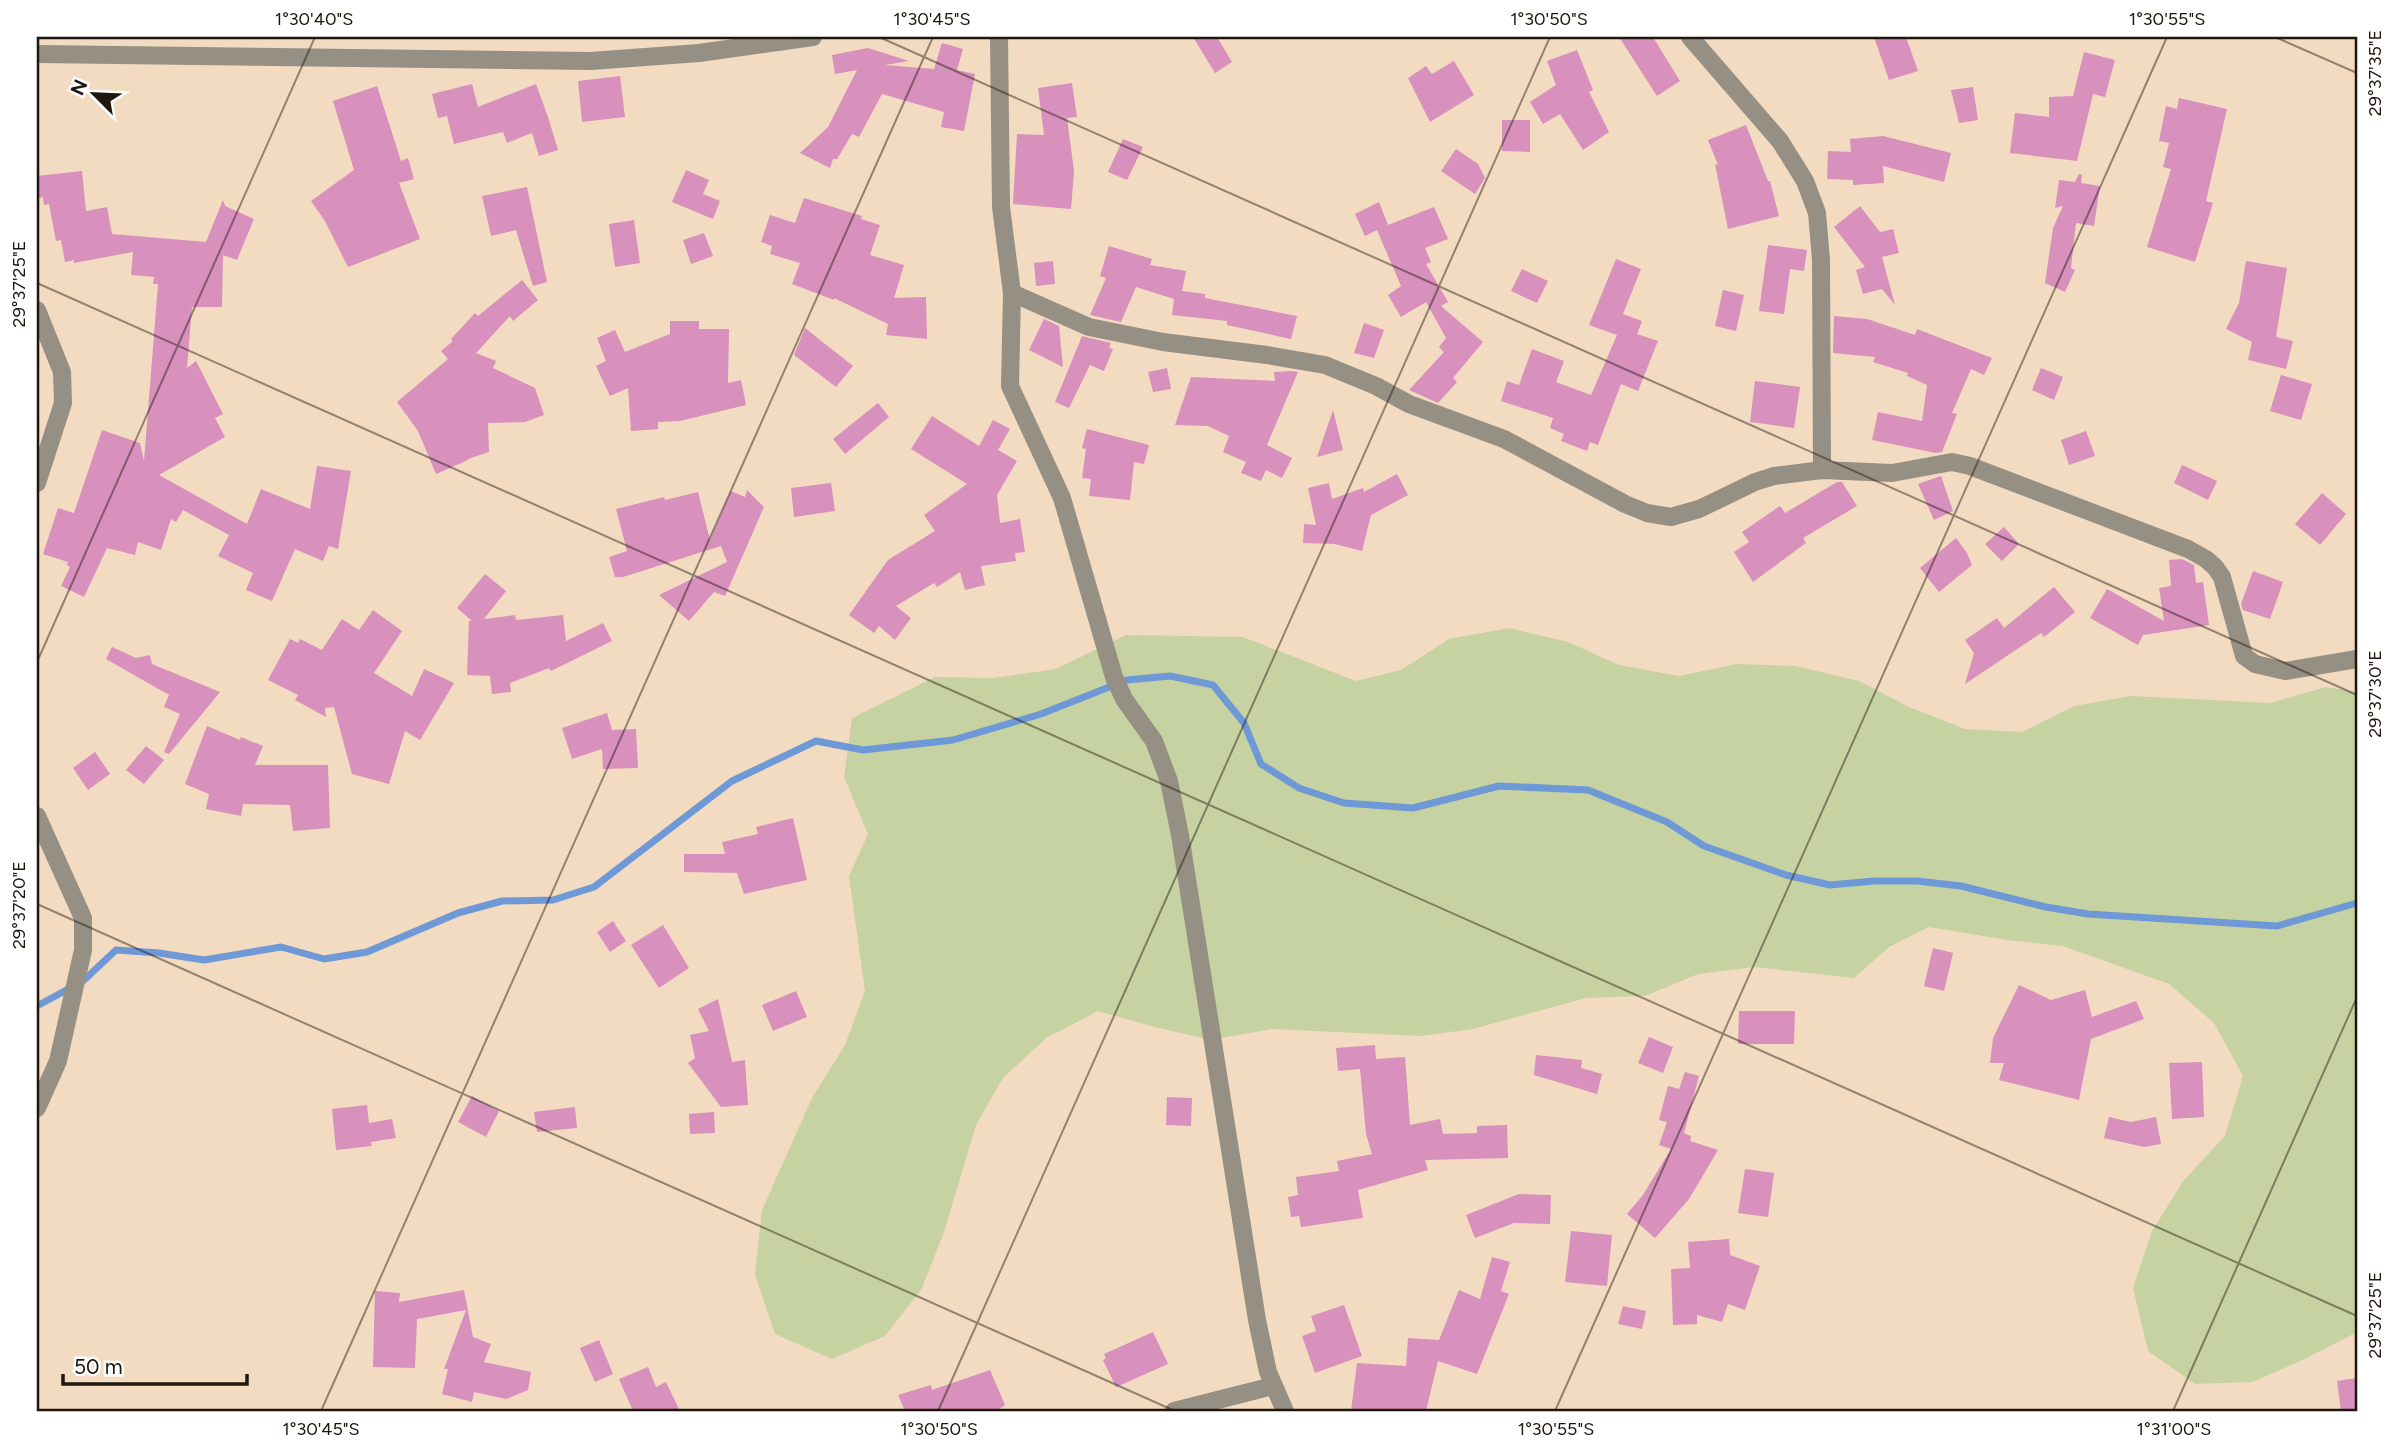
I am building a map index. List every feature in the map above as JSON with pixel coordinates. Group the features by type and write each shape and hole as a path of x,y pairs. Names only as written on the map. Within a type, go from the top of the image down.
{"street":[{"path":"37,54 590,61 699,53 813,37"},
{"path":"999,37 1001,207 1012,293 1010,386 1062,498 1114,677 1124,699 1154,741 1169,781 1180,835 1257,1320 1268,1372 1285,1411"},
{"path":"1690,37 1780,141 1805,181 1817,213 1821,260 1822,470"},
{"path":"1012,293 1089,327 1163,342 1325,365 1376,386 1409,404 1504,439 1625,504 1647,513 1671,517 1699,509 1755,482 1774,476 1822,470 1892,473 1952,462 1970,466 2082,507 2188,549 2206,559 2216,567 2222,577 2244,656 2255,664 2285,671 2357,659"},
{"path":"37,310 62,372 63,403 37,483"},
{"path":"37,816 83,918 83,950 65,1034 58,1061 37,1108"},
{"path":"1174,1411 1273,1386"}],"green space":[{"path":"1509,628 1568,642 1619,665 1679,676 1737,664 1795,666 1859,681 1909,707 1965,729 2022,732 2074,706 2131,696 2270,703 2326,687 2357,692 2357,1332 2252,1382 2195,1384 2148,1351 2133,1288 2152,1231 2184,1180 2225,1136 2243,1076 2214,1023 2169,984 2063,946 1929,927 1889,947 1854,978 1754,967 1698,974 1645,996 1586,998 1473,1029 1420,1036 1272,1029 1211,1040 1098,1011 1046,1038 1003,1078 976,1125 944,1232 921,1290 885,1336 832,1359 775,1334 755,1275 762,1210 812,1098 845,1045 865,991 849,876 868,834 844,777 852,718 935,677 993,678 1056,669 1126,635 1243,637 1356,681 1401,670 1449,639"}],"building":[{"path":"1193,37 1217,37 1232,62 1215,73"},
{"path":"1619,37 1653,37 1680,81 1657,96"},
{"path":"1874,37 1906,37 1918,71 1889,80"},
{"path":"942,43 963,49 957,70 975,74 964,131 941,127 944,112 882,94 859,137 852,134 837,159 833,159 830,168 800,153 828,127 857,70 835,74 832,55 868,48 909,61 885,65 934,69"},
{"path":"1577,50 1593,90 1589,92 1609,132 1583,150 1560,114 1543,124 1530,102 1556,85 1547,61"},
{"path":"2084,52 2115,60 2105,97 2093,94 2077,161 2010,153 2015,113 2049,117 2049,97 2073,96"},
{"path":"1454,61 1474,95 1430,122 1408,78 1426,66 1432,74"},
{"path":"620,76 625,117 582,122 578,81"},
{"path":"1072,83 1077,117 1067,118 1074,171 1071,209 1013,204 1017,134 1044,135 1038,88"},
{"path":"472,84 478,107 536,84 558,150 539,156 532,133 507,143 503,132 454,144 447,116 438,118 432,94"},
{"path":"377,86 401,161 408,158 414,179 399,183 420,239 348,267 325,221 311,201 354,170 333,101"},
{"path":"1973,87 1978,120 1959,123 1951,90"},
{"path":"2179,98 2227,109 2206,201 2213,203 2195,262 2147,247 2171,169 2163,167 2169,143 2159,141 2166,106 2177,109"},
{"path":"1502,120 1530,120 1530,152 1502,151"},
{"path":"1746,125 1770,181 1779,216 1728,229 1715,164 1718,165 1708,140"},
{"path":"1883,136 1951,153 1944,182 1883,166 1884,183 1853,185 1853,180 1827,179 1828,151 1851,152 1850,139"},
{"path":"1123,139 1143,147 1127,180 1108,172"},
{"path":"1456,149 1478,164 1485,178 1475,194 1441,171"},
{"path":"686,170 709,180 703,194 720,201 713,219 672,202"},
{"path":"82,171 86,211 107,207 112,234 206,242 223,200 225,206 254,219 237,260 223,255 222,307 192,307 187,368 196,361 223,414 215,418 225,437 159,475 247,524 261,489 310,509 317,466 351,471 338,549 329,546 323,561 295,549 272,601 246,590 253,573 218,556 229,535 183,510 176,522 171,519 161,550 138,542 135,555 107,548 84,597 61,586 70,567 68,562 43,554 58,508 74,513 102,430 140,443 144,461 158,284 153,284 154,277 131,275 133,252 74,263 74,260 65,262 61,240 56,241 49,204 44,205 43,197 37,199 37,176"},
{"path":"2079,174 2082,175 2081,183 2100,186 2094,226 2076,223 2071,268 2075,270 2065,292 2045,283 2053,228 2063,206 2055,208 2059,180 2075,182"},
{"path":"527,187 547,282 533,286 516,230 491,236 482,196"},
{"path":"804,198 862,216 861,219 880,225 870,255 904,265 894,298 926,297 927,339 886,335 888,324 834,298 792,284 800,263 770,254 772,246 761,242 770,215 795,223"},
{"path":"1379,202 1388,225 1434,207 1448,239 1425,248 1431,262 1426,264 1448,302 1441,306 1483,342 1453,378 1457,382 1438,403 1409,390 1444,352 1439,347 1446,338 1426,302 1401,317 1388,295 1401,286 1377,230 1365,236 1355,214"},
{"path":"1860,206 1880,232 1893,229 1899,253 1882,257 1895,305 1882,289 1863,294 1856,270 1865,267 1834,227"},
{"path":"634,220 640,263 615,267 609,224"},
{"path":"704,233 713,256 691,264 683,240"},
{"path":"1768,245 1807,250 1804,271 1790,269 1784,314 1759,311"},
{"path":"1109,246 1152,259 1150,265 1186,271 1182,291 1297,316 1291,339 1227,325 1227,321 1172,315 1174,299 1136,287 1121,322 1090,315 1106,278 1100,276"},
{"path":"1616,259 1641,269 1623,314 1642,321 1637,334 1658,341 1638,391 1621,384 1598,445 1590,442 1587,451 1561,441 1564,434 1550,428 1553,418 1501,401 1507,381 1519,385 1532,349 1564,361 1556,382 1591,395 1617,335 1589,325"},
{"path":"1053,261 1055,284 1036,286 1034,263"},
{"path":"2246,261 2287,268 2276,337 2293,341 2286,369 2248,360 2252,342 2226,329 2239,303"},
{"path":"1522,269 1548,281 1537,303 1511,291"},
{"path":"522,280 538,300 513,321 510,316 476,353 496,361 493,368 535,388 544,415 525,422 488,423 489,452 436,474 418,431 397,402 448,359 441,351 453,341 451,339 475,313 478,316"},
{"path":"1723,290 1744,295 1736,331 1715,326"},
{"path":"1834,316 1867,319 1915,335 1917,329 1992,358 1984,375 1971,369 1952,413 1957,414 1942,452 1872,440 1878,412 1922,421 1927,385 1907,376 1908,373 1873,362 1875,357 1833,353"},
{"path":"1044,319 1059,326 1063,367 1029,350"},
{"path":"670,321 699,321 699,329 729,329 728,383 741,380 746,405 680,421 658,422 658,429 631,431 628,388 610,396 596,366 606,361 597,338 615,330 625,352 670,334"},
{"path":"1364,323 1384,330 1374,358 1354,353"},
{"path":"805,328 853,366 836,387 794,355"},
{"path":"1082,336 1111,343 1109,348 1113,349 1104,371 1090,365 1069,408 1055,402"},
{"path":"1167,368 1171,389 1153,392 1148,372"},
{"path":"2041,368 2063,377 2054,400 2032,390"},
{"path":"1274,372 1298,372 1267,445 1292,458 1282,478 1266,470 1261,481 1241,473 1246,462 1223,452 1229,436 1208,426 1175,425 1191,377 1275,381"},
{"path":"2281,375 2312,384 2301,420 2270,411"},
{"path":"1755,381 1800,387 1794,428 1750,422"},
{"path":"878,403 889,417 845,454 833,439"},
{"path":"1333,410 1343,450 1317,457"},
{"path":"932,416 979,446 993,420 1010,429 998,450 1017,461 997,495 1000,523 1020,519 1025,552 1015,553 1016,561 981,566 985,585 965,590 960,572 937,587 934,583 896,606 911,618 895,640 879,626 874,633 849,615 888,560 935,531 924,515 967,484 911,449"},
{"path":"1087,429 1149,445 1144,464 1134,462 1130,500 1089,496 1091,479 1082,478 1086,449 1082,448"},
{"path":"2086,431 2095,456 2069,465 2061,440"},
{"path":"2182,465 2217,481 2208,500 2174,483"},
{"path":"1397,474 1408,495 1371,515 1362,551 1335,544 1303,543 1304,524 1316,525 1308,488 1329,483 1332,499 1363,488 1364,492"},
{"path":"1941,476 1953,511 1934,520 1918,484"},
{"path":"1837,482 1842,482 1857,506 1803,538 1806,543 1753,582 1734,552 1749,542 1742,532 1780,506 1785,513"},
{"path":"831,483 835,511 794,517 791,488"},
{"path":"747,490 764,507 725,596 714,592 689,621 659,595 727,562 721,546 623,577 615,577 609,557 627,551 616,509 698,492 710,540 731,491 745,497"},
{"path":"2322,493 2346,514 2320,545 2295,524"},
{"path":"2004,527 2019,544 2002,561 1985,544"},
{"path":"1956,538 1972,565 1939,592 1920,568"},
{"path":"2182,559 2194,565 2196,583 2203,582 2209,625 2143,635 2138,645 2090,618 2107,589 2164,621 2159,588 2171,586 2169,560"},
{"path":"2253,571 2283,582 2270,619 2243,610 2241,604"},
{"path":"485,574 506,591 484,619 515,615 516,620 563,615 566,641 603,623 612,641 551,671 549,668 510,683 511,692 492,694 490,676 467,675 469,621 472,621 457,608"},
{"path":"2054,587 2075,612 2044,637 2041,633 1965,684 1974,653 1965,640 1997,618 2004,628"},
{"path":"373,610 402,631 374,673 412,696 424,669 454,683 420,740 405,731 389,784 352,774 334,707 325,708 326,717 295,700 298,695 268,680 290,639 298,643 300,639 322,650 342,619 359,630"},
{"path":"112,647 136,658 150,655 152,664 220,692 169,754 164,752 180,714 164,707 169,695 106,659"},
{"path":"607,713 612,730 636,729 638,768 603,769 602,749 572,759 562,728"},
{"path":"207,726 263,746 255,765 328,765 330,828 293,831 290,805 243,804 241,816 206,809 209,794 185,784"},
{"path":"146,746 164,760 144,784 126,770"},
{"path":"95,752 110,774 88,790 73,768"},
{"path":"793,818 807,880 744,894 737,873 684,872 684,854 725,854 722,842 758,834 756,827"},
{"path":"613,921 626,941 610,952 597,932"},
{"path":"663,925 689,968 659,988 631,945"},
{"path":"1933,948 1953,953 1944,991 1924,986"},
{"path":"2019,985 2051,1000 2085,990 2092,1017 2136,1001 2144,1019 2091,1039 2079,1100 1999,1080 2004,1063 1990,1063 1993,1038"},
{"path":"796,991 807,1017 773,1031 762,1005"},
{"path":"718,999 732,1062 745,1060 748,1105 721,1107 688,1063 695,1058 690,1035 709,1031 698,1009"},
{"path":"1739,1011 1795,1011 1794,1044 1738,1044"},
{"path":"1649,1037 1673,1047 1663,1073 1638,1063"},
{"path":"1375,1045 1376,1059 1405,1057 1410,1125 1440,1119 1443,1134 1477,1133 1477,1126 1507,1125 1508,1158 1425,1160 1428,1170 1358,1190 1363,1218 1301,1227 1299,1216 1291,1217 1288,1197 1298,1195 1296,1177 1339,1171 1337,1161 1372,1154 1366,1134 1360,1069 1338,1071 1336,1048"},
{"path":"1536,1055 1582,1060 1581,1068 1602,1074 1597,1094 1534,1075"},
{"path":"2202,1062 2204,1117 2172,1119 2169,1063"},
{"path":"1685,1072 1699,1076 1684,1133 1691,1136 1690,1141 1718,1150 1689,1199 1655,1238 1627,1214 1643,1195 1671,1149 1659,1145 1667,1122 1659,1120 1668,1086 1679,1089"},
{"path":"472,1096 499,1111 486,1137 458,1122"},
{"path":"1167,1097 1192,1098 1191,1126 1166,1125"},
{"path":"367,1105 369,1123 392,1119 396,1138 371,1142 372,1146 336,1150 332,1109"},
{"path":"575,1107 577,1128 537,1132 534,1112"},
{"path":"714,1112 715,1133 690,1134 689,1114"},
{"path":"2109,1117 2131,1122 2156,1117 2161,1144 2144,1147 2104,1138"},
{"path":"1745,1169 1774,1173 1768,1217 1738,1213"},
{"path":"1519,1194 1551,1195 1550,1224 1514,1223 1475,1238 1466,1215"},
{"path":"1571,1231 1612,1235 1607,1286 1565,1282"},
{"path":"1729,1239 1730,1255 1760,1266 1745,1310 1728,1304 1722,1322 1697,1315 1697,1324 1673,1325 1671,1269 1690,1268 1688,1242"},
{"path":"1492,1257 1510,1262 1501,1291 1509,1294 1477,1374 1438,1361 1426,1411 1351,1411 1357,1363 1406,1366 1408,1338 1439,1340 1459,1290 1480,1299"},
{"path":"464,1290 473,1337 491,1344 484,1362 531,1372 528,1390 506,1399 474,1392 472,1402 442,1394 448,1369 444,1369 466,1310 417,1319 415,1368 373,1367 375,1291 400,1293 399,1302"},
{"path":"1344,1305 1362,1356 1315,1373 1302,1336 1316,1331 1311,1316"},
{"path":"1623,1306 1646,1311 1642,1329 1618,1324"},
{"path":"1153,1332 1168,1364 1116,1387 1103,1360 1106,1358 1104,1354"},
{"path":"599,1340 613,1374 595,1382 580,1348"},
{"path":"648,1367 656,1387 666,1382 680,1411 633,1411 619,1379"},
{"path":"990,1370 1005,1405 996,1411 905,1411 898,1395 931,1385 932,1390"},
{"path":"2357,1378 2357,1411 2341,1411 2337,1381"}],"waterway":[{"path":"37,1006 83,981 116,950 204,960 281,947 324,959 367,952 458,913 502,901 553,900 594,887 732,781 816,741 863,750 953,740 1041,714 1127,680 1170,676 1213,685 1244,723 1261,764 1299,788 1344,803 1413,808 1499,786 1588,790 1667,822 1704,846 1786,875 1830,885 1917,881 1961,886 2046,907 2088,914 2277,926 2357,903"}]}
